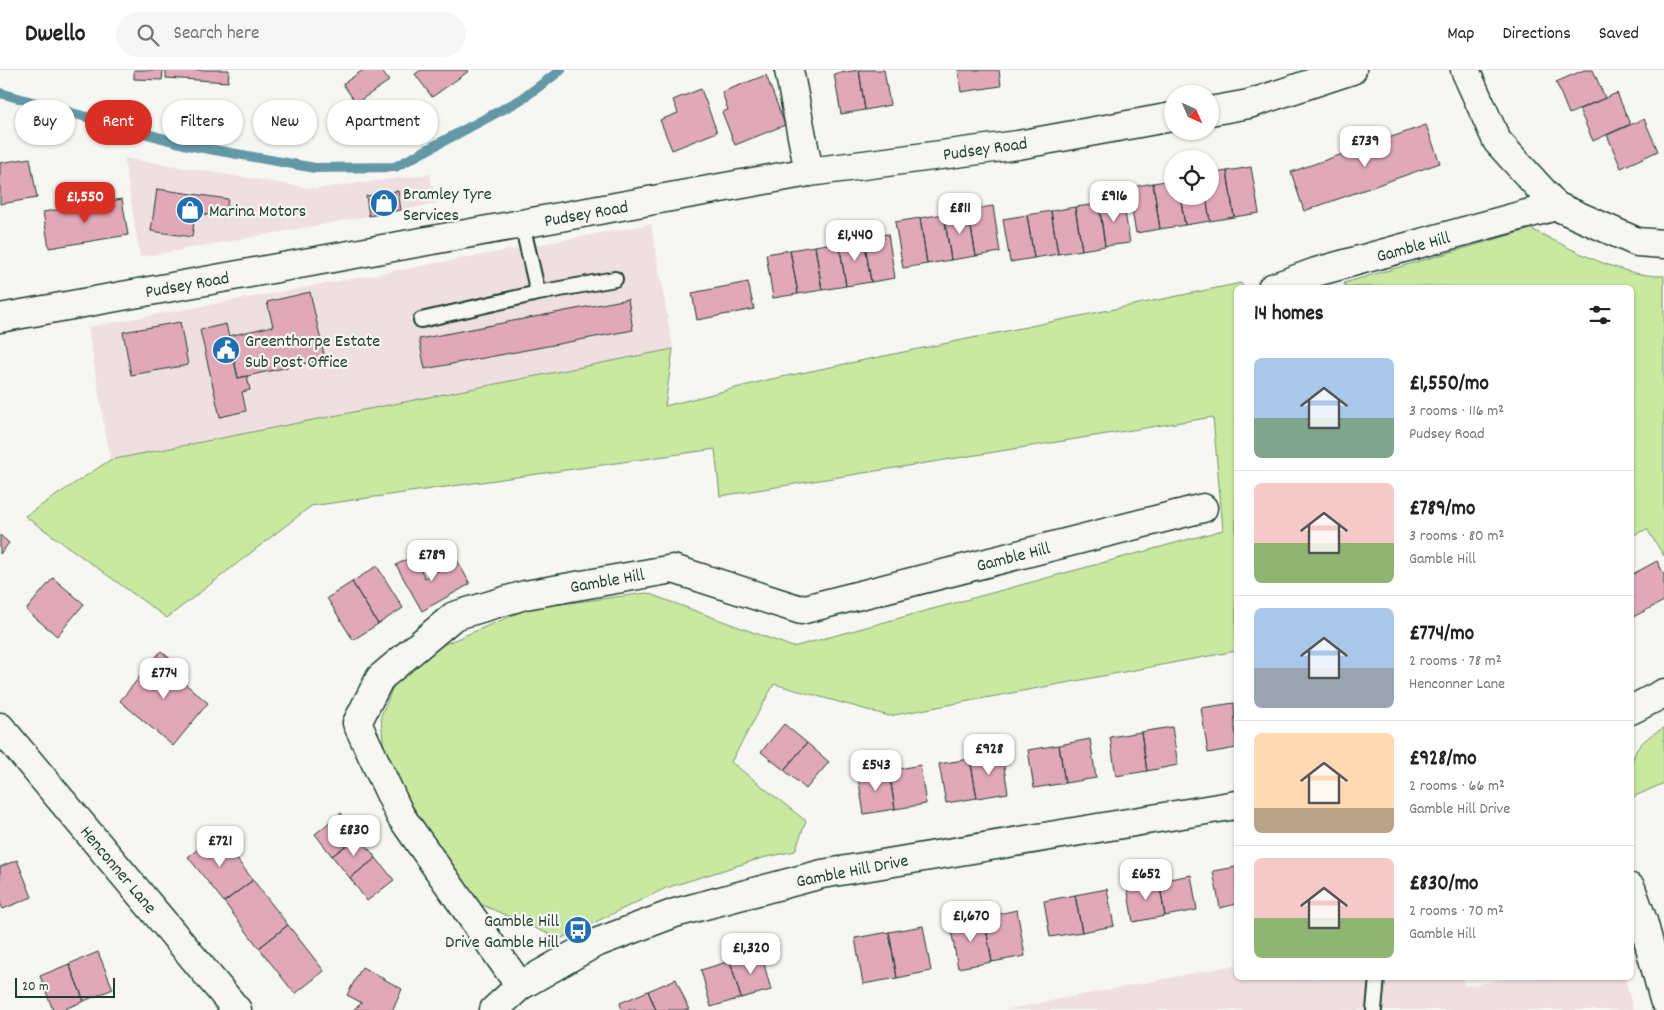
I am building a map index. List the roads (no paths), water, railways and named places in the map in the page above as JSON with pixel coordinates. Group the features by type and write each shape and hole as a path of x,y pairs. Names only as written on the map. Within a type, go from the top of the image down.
{"street":[{"path":"789,70 809,172"},
{"path":"1219,109 1249,104 1316,76 1352,70"},
{"path":"1464,70 1497,141 1556,206 1637,242 1664,244"},
{"name":"Pudsey Road","path":"0,318 809,172 1018,145 1164,118"},
{"name":"Gamble Hill","path":"1280,285 1316,272 1556,206"},
{"name":"Gamble Hill","path":"520,986 400,815 356,723 380,678 454,616 526,595 673,569 801,610 1203,508"},
{"path":"1634,708 1664,693"},
{"name":"Henconner Lane","path":"0,727 238,1010"},
{"name":"Gamble Hill Drive","path":"494,1010 520,986 593,944 666,916 822,874 1234,805"},
{"path":"1634,896 1643,921 1664,1000"}],"lane":[{"path":"522,224 538,294"},
{"path":"421,320 615,279"},
{"path":"1374,1010 1378,980"}],"waterway":[{"path":"0,93 187,145 315,168 395,167 522,99 561,70"}],"place":[{"name":"Bramley Tyre Services","path":"384,203"},
{"name":"Marina Motors","path":"190,210"},
{"name":"Greenthorpe Estate Sub Post Office","path":"226,350"},
{"name":"Gamble Hill Drive Gamble Hill","path":"578,930"}]}
